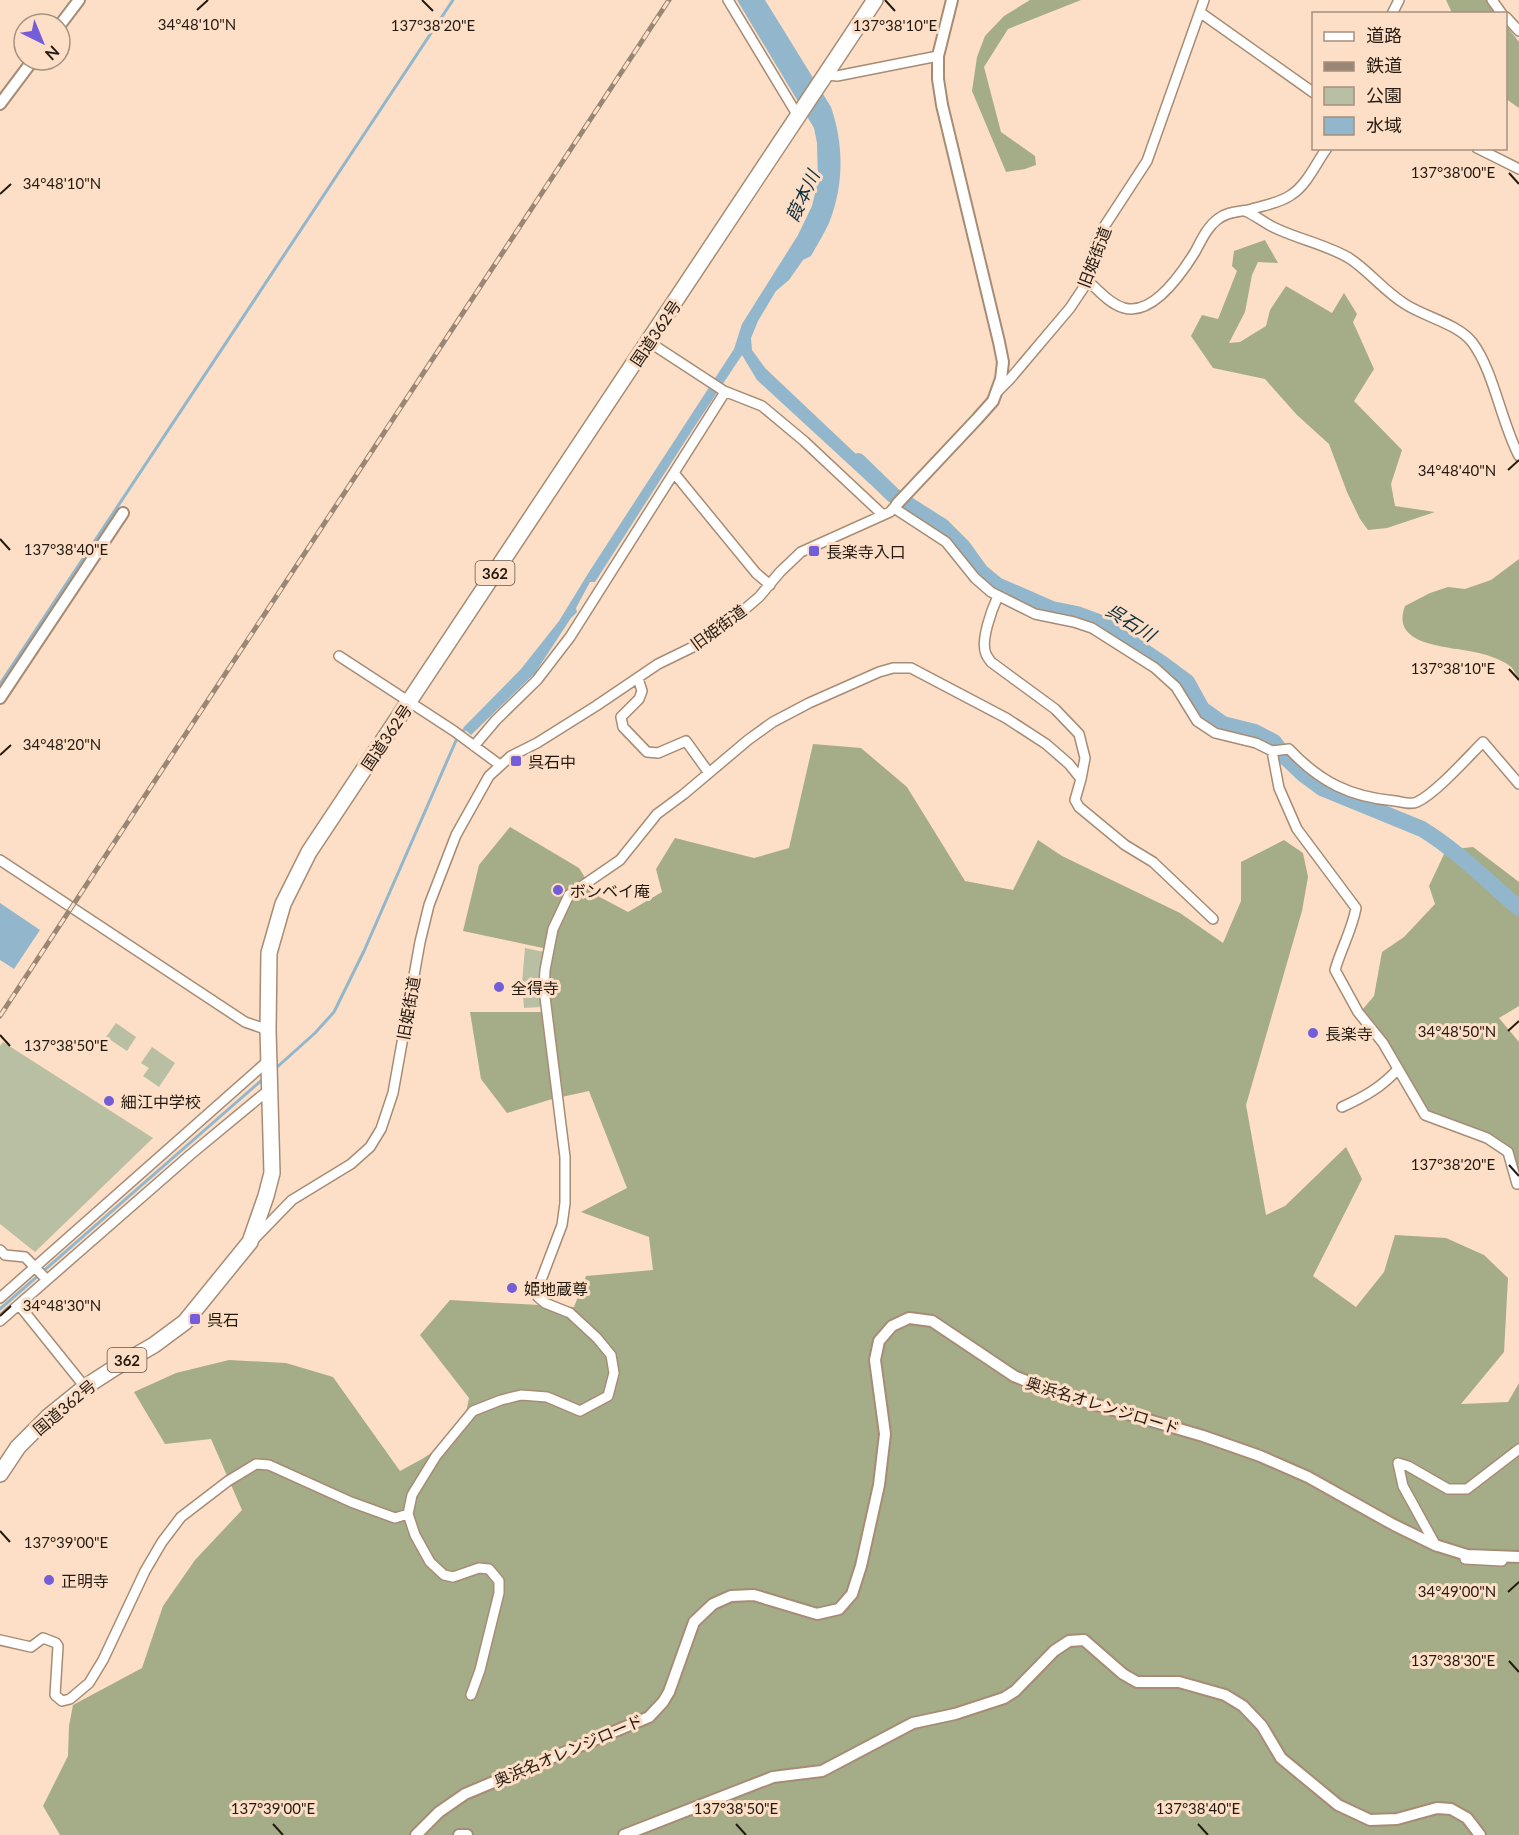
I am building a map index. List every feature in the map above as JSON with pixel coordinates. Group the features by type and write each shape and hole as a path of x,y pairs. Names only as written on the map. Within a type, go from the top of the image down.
{"highway":[{"name":"国道362号","path":"0,1474 18,1447 48,1418 116,1366 154,1345 185,1322 250,1242 272,1173 268,1030 269,953 283,904 309,852 875,0"}],"street":[{"path":"70,12 79,0"},
{"path":"728,0 794,111 799,115"},
{"path":"952,0 938,56 938,79 942,105 1003,363 1001,379 996,392"},
{"name":"旧姫街道","path":"250,1242 292,1200 351,1164 370,1147 381,1129 393,1093 420,942 429,905 456,835 484,782 511,756 587,712 658,664 698,645 759,597 801,552 890,512 989,406 996,392 1018,370 1070,308 1088,281 1092,253 1100,233 1147,161 1204,0"},
{"path":"1201,13 1312,92"},
{"path":"1507,19 1519,31"},
{"path":"825,78 938,56"},
{"path":"0,104 24,72"},
{"path":"1088,281 1114,303 1124,308 1136,309 1147,305 1161,296 1178,278 1216,219 1233,211 1245,211 1292,195 1302,185 1326,150"},
{"path":"1481,150 1519,169"},
{"path":"1245,211 1272,226 1348,258 1362,268 1387,293 1434,320 1456,328 1471,342 1483,363 1519,456"},
{"path":"649,342 725,391 762,406 804,441 883,515"},
{"path":"473,744 537,680 570,637 725,391"},
{"path":"674,473 756,573 770,585"},
{"path":"895,506 946,542 975,578 998,596 1035,614 1092,628 1155,668 1176,687 1197,722 1215,733 1256,743 1273,751 1289,749 1306,766 1334,786 1371,799 1415,803 1428,796 1483,742 1519,784"},
{"path":"0,698 123,513"},
{"path":"998,596 986,630 985,654 991,662 1055,709 1079,734 1085,758 1075,800 1078,807 1125,845 1153,862 1213,919"},
{"path":"339,656 473,744 500,765"},
{"path":"471,1695 480,1670 499,1593 499,1581 489,1569 479,1568 453,1576 444,1575 430,1562 415,1535 408,1514 412,1495 430,1466 472,1411 521,1395 547,1397 580,1411 608,1396 614,1372 611,1355 597,1338 570,1313 545,1303 538,1297 538,1288 562,1225 565,1203 565,1156 544,969 553,929 569,895 620,860 657,813 684,795 748,740 773,722 809,703 879,672 894,668 911,668 1006,718 1046,744 1069,764 1081,779"},
{"path":"638,678 642,691 639,699 621,717 623,727 647,752 658,753 686,741 709,773"},
{"path":"1273,751 1279,788 1297,829 1356,908 1352,926 1335,970 1358,1012 1383,1043 1425,1115 1487,1138 1508,1152 1517,1184"},
{"path":"0,860 244,1022 268,1030"},
{"path":"0,1298 270,1059"},
{"path":"1342,1107 1372,1092 1398,1069"},
{"path":"0,1321 190,1155 271,1088"},
{"path":"0,1250 5,1255 25,1257 47,1280"},
{"path":"19,1305 85,1388"},
{"name":"奥浜名オレンジロード","path":"416,1835 439,1812 465,1794 649,1717 669,1692 694,1622 713,1604 730,1596 754,1595 818,1614 839,1609 852,1594 861,1566 879,1485 885,1434 875,1360 879,1341 892,1326 909,1318 932,1321 1014,1376 1056,1393 1203,1436 1260,1456 1308,1477 1394,1526 1435,1545 1467,1555 1519,1559"},
{"path":"1435,1545 1403,1486 1398,1463 1408,1466 1448,1489 1467,1489 1519,1449"},
{"path":"0,1640 31,1647 44,1638 56,1642 58,1646 55,1695 62,1701 70,1699 89,1683 103,1660 145,1571 162,1542 181,1517 228,1480 256,1464 269,1465 341,1498 395,1518 408,1514"},
{"path":"624,1835 773,1777 822,1771 913,1723 955,1714 1004,1698 1016,1692 1054,1651 1069,1641 1084,1640 1123,1674 1137,1682 1179,1682 1225,1695 1243,1706 1262,1726 1281,1758 1338,1805 1370,1820 1397,1819 1437,1808 1451,1809 1467,1818 1480,1835"},
{"path":"459,1835 467,1835"}],"green space":[{"path":"1030,0 1081,0 1008,29 984,67 1001,132 1035,156 1036,165 1006,172 972,91 977,57 985,36 1004,16"},
{"path":"1446,0 1489,0 1489,4 1495,12 1452,12"},
{"path":"1507,26 1519,42 1519,108 1507,100"},
{"path":"1265,240 1278,263 1258,262 1252,275 1245,312 1229,343 1240,342 1266,326 1270,310 1286,286 1332,313 1344,293 1357,314 1353,322 1374,369 1354,401 1402,450 1391,484 1395,506 1435,512 1387,528 1368,530 1347,492 1329,444 1297,415 1265,379 1213,368 1191,336 1202,315 1218,319 1237,271 1232,266 1234,251"},
{"path":"1519,559 1519,682 1511,667 1491,656 1426,643 1406,630 1403,620 1405,606 1448,587 1465,589 1491,580"},
{"path":"813,744 861,748 907,787 965,881 1013,890 1038,840 1062,856 1180,913 1223,943 1241,901 1241,862 1284,840 1303,853 1308,877 1302,911 1246,1105 1266,1215 1285,1206 1346,1147 1362,1179 1313,1276 1356,1307 1384,1272 1395,1235 1446,1238 1484,1255 1508,1278 1504,1352 1461,1404 1508,1402 1519,1383 1519,1835 60,1835 43,1806 68,1756 69,1726 73,1705 142,1668 163,1606 195,1560 242,1510 211,1439 165,1444 134,1392 176,1373 229,1360 286,1363 333,1377 400,1471 462,1433 469,1398 420,1335 450,1300 574,1307 586,1276 653,1270 649,1237 581,1212 627,1188 589,1091 552,1099 507,1113 481,1079 470,1012 542,1012 552,950 463,931 479,865 510,827 579,868 596,895 628,912 662,892 656,869 675,838 754,858 789,848"},
{"path":"1473,847 1519,882 1519,1006 1499,1018 1519,1042 1519,1174 1503,1149 1425,1115 1388,1051 1357,1016 1374,996 1382,952 1404,937 1435,904 1429,886 1446,850"},
{"path":"525,948 544,952 540,966 540,1007 524,1008 522,983"},
{"path":"116,1023 136,1037 127,1051 106,1037"},
{"path":"3,1042 153,1138 35,1252 0,1224 0,1046"},
{"path":"152,1047 175,1063 159,1087 143,1076 149,1068 141,1063"}],"water":[{"path":"737,0 765,0 831,107 840,150 840,180 829,223 811,256 803,260 789,280 776,291 758,321 751,338 752,350 765,368 875,472 870,484 757,380 742,355 595,582 590,582 576,608 577,612 535,673 471,735 463,728 521,669 559,621 734,349 742,324 798,235 812,206 818,181 817,143 814,128"},
{"path":"0,903 40,930 14,969 0,960"}],"waterway":[{"path":"0,684 453,0"},
{"name":"呉石川","path":"858,461 893,495 942,526 963,547 981,572 997,585 1052,609 1077,614 1104,624 1187,682 1202,709 1223,724 1255,732 1274,742 1285,757 1322,788 1422,829 1460,857 1519,908"},
{"path":"275,1069 315,1033 334,1012 364,951 458,736 466,728"},
{"path":"0,1309 263,1079"}],"railway":[{"path":"0,1016 669,0"}],"place":[{"name":"長楽寺入口","path":"814,551"},
{"name":"呉石中","path":"516,761"},
{"name":"ボンベイ庵","path":"558,890"},
{"name":"全得寺","path":"499,987"},
{"name":"長楽寺","path":"1313,1033"},
{"name":"細江中学校","path":"109,1101"},
{"name":"姫地蔵尊","path":"512,1288"},
{"name":"呉石","path":"195,1319"},
{"name":"正明寺","path":"49,1580"}],"water label":[{"name":"葭本川","path":"802,196"}]}
